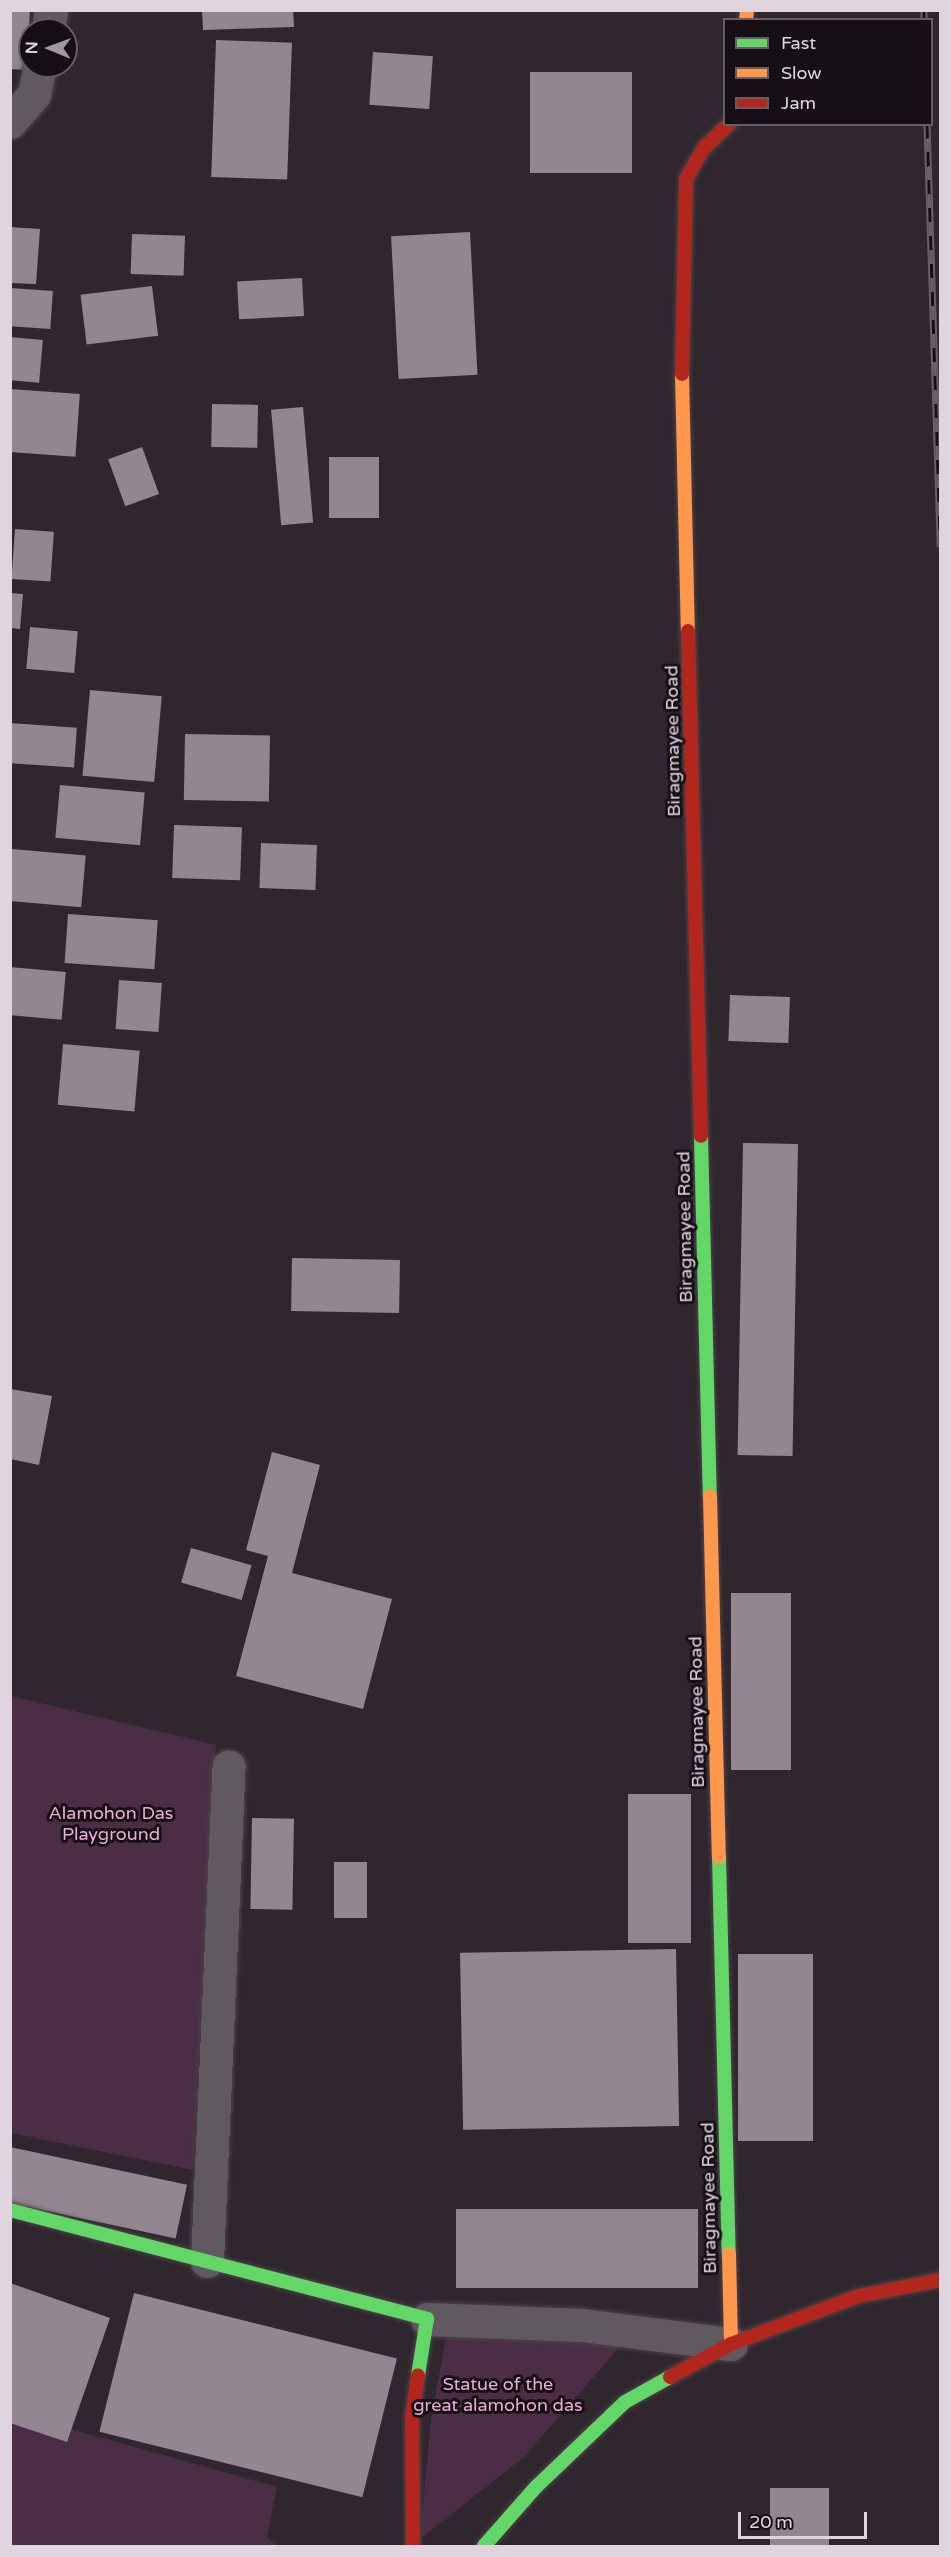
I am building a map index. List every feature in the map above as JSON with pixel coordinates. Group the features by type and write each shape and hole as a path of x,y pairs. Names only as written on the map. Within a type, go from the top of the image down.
{"main road":[{"name":"Biragmayee Road","path":"727,126 703,148 686,179 682,380 731,2344"},
{"path":"10,2210 427,2319 412,2418 413,2547"},
{"path":"484,2547 536,2487 625,2402 731,2344 859,2296 940,2280"}],"street":[{"path":"10,122 34,94 37,78"},
{"path":"207,2261 229,1766"},
{"path":"427,2319 582,2325 731,2344"}],"green space":[{"name":"Alamohon Das Playground","path":"11,1696 216,1745 193,2170 11,2133"},
{"name":"Statue of the great alamohon das","path":"447,2333 622,2344 524,2457 420,2539 431,2419"},
{"path":"10,2412 277,2487 267,2536 277,2546 11,2546"}],"building":[{"path":"10,10 30,10 30,18 18,18 18,69 10,69"},
{"path":"202,10 293,10 294,27 203,30"},
{"path":"216,40 292,43 287,180 211,177"},
{"path":"373,52 433,56 429,109 369,105"},
{"path":"530,72 632,72 632,173 530,173"},
{"path":"10,227 40,229 36,284 10,283"},
{"path":"470,232 477,375 399,379 391,236"},
{"path":"132,234 185,236 184,276 131,274"},
{"path":"302,278 304,316 239,319 237,281"},
{"path":"152,286 158,336 87,344 81,295"},
{"path":"10,288 53,291 50,329 10,326"},
{"path":"10,337 43,340 39,383 10,380"},
{"path":"10,389 80,394 75,457 10,452"},
{"path":"212,404 258,405 257,448 211,447"},
{"path":"303,407 313,523 281,525 271,410"},
{"path":"142,447 159,494 125,506 108,459"},
{"path":"329,457 379,457 379,518 329,518"},
{"path":"15,529 54,532 50,582 12,579"},
{"path":"10,593 23,594 20,629 10,628"},
{"path":"30,627 78,631 74,673 26,669"},
{"path":"90,690 162,696 154,782 83,776"},
{"path":"10,723 77,728 74,768 10,763"},
{"path":"185,734 270,735 269,801 184,800"},
{"path":"60,785 145,792 140,845 55,838"},
{"path":"174,825 242,827 240,880 172,878"},
{"path":"261,843 317,845 315,890 259,888"},
{"path":"12,849 86,855 81,907 10,901"},
{"path":"68,914 158,920 154,969 65,963"},
{"path":"10,967 66,972 62,1020 10,1015"},
{"path":"119,980 162,983 158,1032 116,1029"},
{"path":"730,995 790,997 788,1043 728,1041"},
{"path":"63,1044 140,1051 134,1111 58,1105"},
{"path":"743,1143 798,1144 793,1456 738,1455"},
{"path":"292,1258 400,1260 399,1313 291,1311"},
{"path":"10,1389 52,1396 39,1465 10,1459"},
{"path":"272,1452 320,1465 292,1573 392,1599 363,1709 236,1676 268,1556 246,1550"},
{"path":"191,1548 252,1565 242,1600 181,1583"},
{"path":"731,1593 791,1593 791,1770 731,1770"},
{"path":"628,1794 691,1794 691,1943 628,1943"},
{"path":"252,1818 294,1819 292,1910 250,1909"},
{"path":"334,1862 367,1862 367,1918 334,1918"},
{"path":"676,1949 679,2126 463,2130 460,1953"},
{"path":"738,1954 813,1954 813,2141 738,2141"},
{"path":"10,2147 187,2185 176,2238 10,2203"},
{"path":"456,2209 698,2209 698,2288 456,2288"},
{"path":"10,2283 110,2318 67,2442 10,2423"},
{"path":"134,2293 397,2359 362,2497 99,2432"},
{"path":"770,2488 829,2488 829,2546 770,2546"}],"railway":[{"path":"924,10 924,18"},
{"path":"927,126 940,547"}],"traffic: fast":[{"path":"701,1136 710,1496"},
{"path":"719,1857 729,2254"},
{"path":"10,2210 427,2319 418,2375"},
{"path":"484,2546 536,2487 625,2402 670,2377"}],"traffic: slow":[{"path":"746,18 747,10"},
{"path":"682,374 688,631"},
{"path":"710,1496 719,1857"},
{"path":"729,2254 731,2344"}],"traffic: jam":[{"path":"682,374 686,179 703,149 727,126"},
{"path":"688,631 701,1136"},
{"path":"670,2377 731,2344 859,2296 940,2280"},
{"path":"413,2546 412,2418 418,2375"}]}
